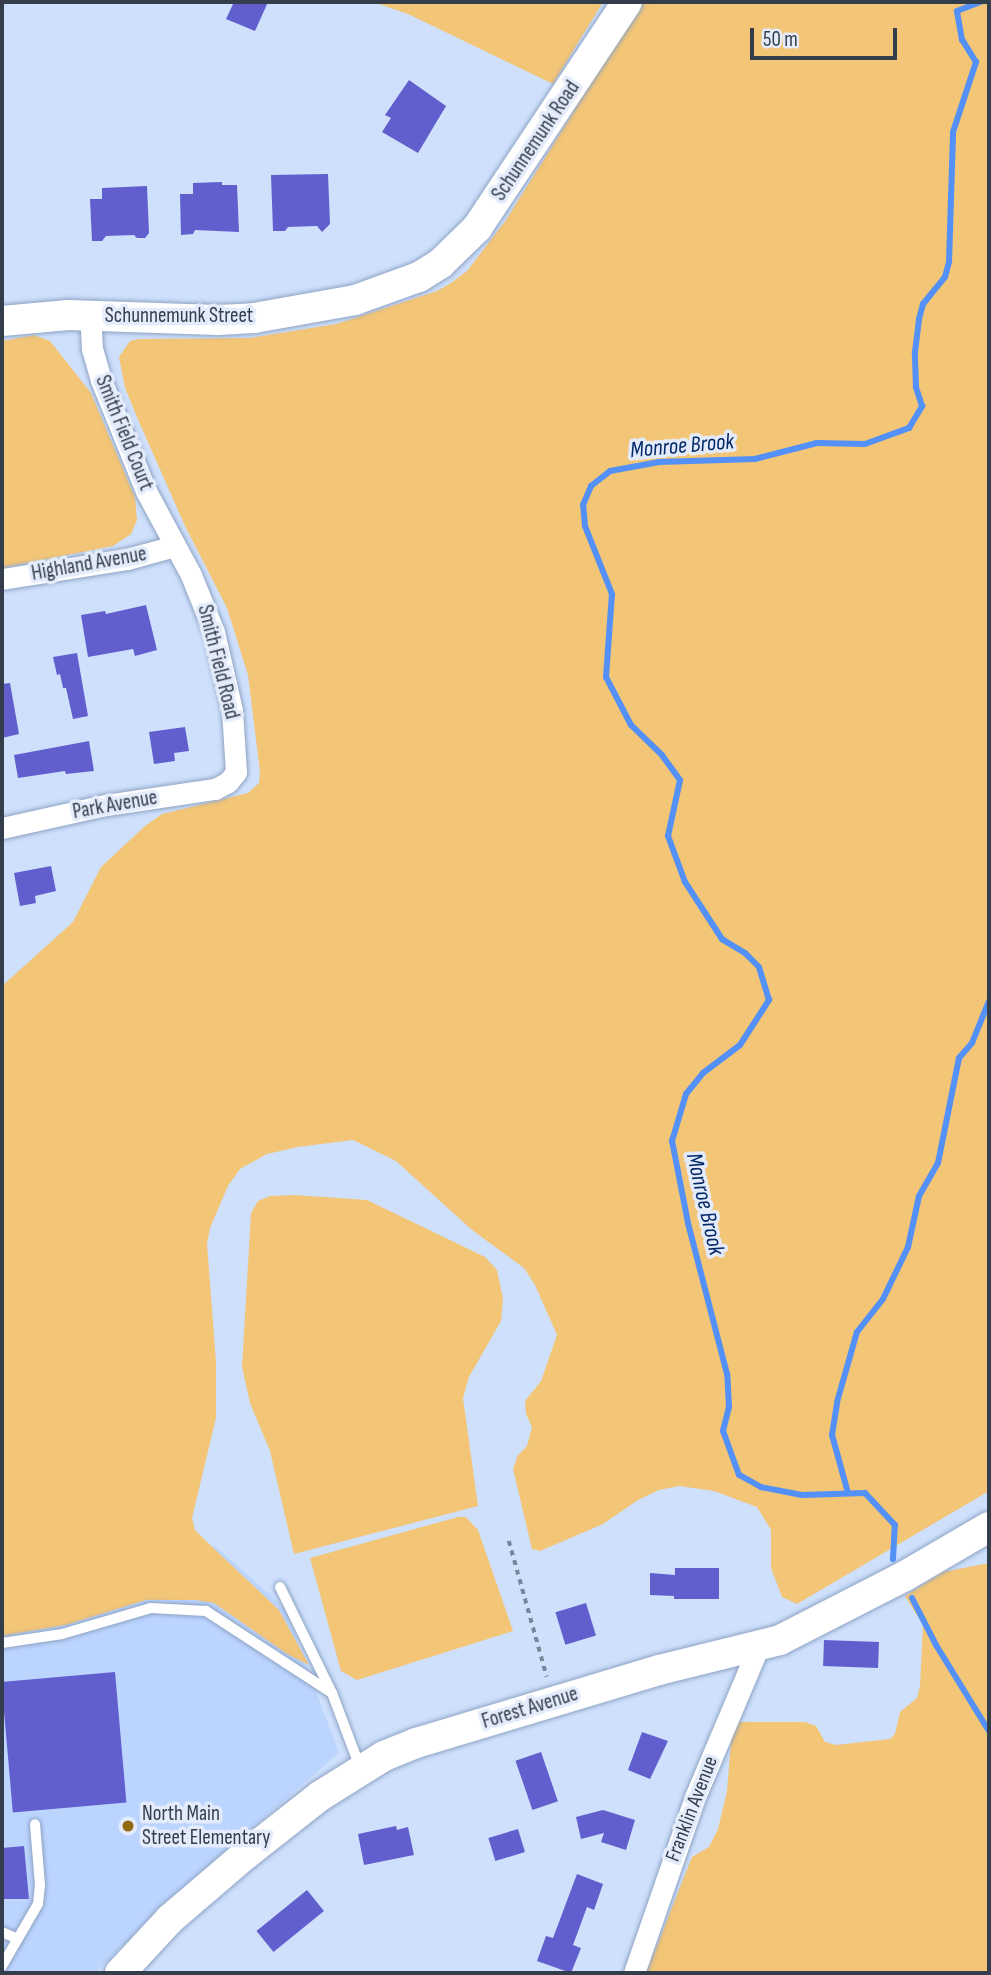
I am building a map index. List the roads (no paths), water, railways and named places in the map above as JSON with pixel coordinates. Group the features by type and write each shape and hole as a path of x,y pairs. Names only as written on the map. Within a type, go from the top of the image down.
{"street":[{"name":"Schunnemunk Road","path":"432,269 477,228 627,2"},
{"name":"Schunnemunk Street","path":"2,321 90,316 218,320 282,314 355,300 401,285 432,269"},
{"name":"Smith Field Court","path":"90,316 92,349 101,380 146,491 175,546"},
{"name":"Highland Avenue","path":"2,579 127,559 175,546"},
{"name":"Smith Field Road","path":"175,546 202,598 227,683 237,746 236,772 228,782"},
{"name":"Park Avenue","path":"2,828 106,805 198,793 228,782"},
{"name":"Forest Avenue","path":"120,1973 170,1919 245,1855 320,1796 361,1770 416,1743 684,1663 758,1648 780,1640 905,1576 989,1527"},
{"name":"Franklin Avenue","path":"634,1973 695,1797 758,1648"}],"lane":[{"path":"280,1587 332,1693 361,1770"},
{"path":"2,1643 62,1634 151,1608 206,1611 332,1693"},
{"path":"2,1966 40,1896 35,1824"},
{"path":"2,1932 18,1939"}],"waterway":[{"name":"Monroe Brook","path":"893,1559 895,1525 865,1493 802,1495 761,1487 739,1475 723,1431 729,1407 727,1374 688,1223 672,1141 686,1094 703,1073 740,1045 769,1000 759,967 745,953 722,939 685,882 668,836 680,780 662,755 631,725 606,677 612,594 585,526 583,505 591,486 610,471 659,462 755,459 817,443 865,444 909,428 922,406 916,387 915,352 919,319 923,304 945,277 949,262 953,132 976,62 962,40 957,11 980,2"},
{"path":"848,1493 832,1435 837,1402 857,1332 883,1299 908,1247 919,1196 938,1163 959,1058 972,1043 989,1001"},
{"name":"Monroe Brook","path":"912,1598 936,1645 989,1731"}],"place":[{"name":"North Main Street Elementary","path":"128,1826"}]}
